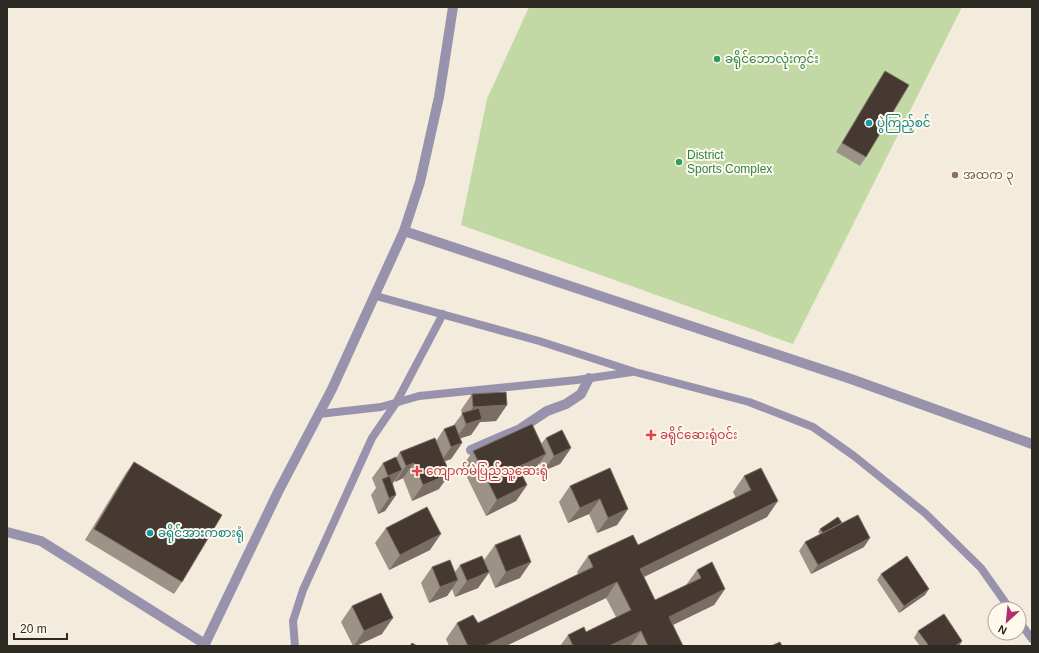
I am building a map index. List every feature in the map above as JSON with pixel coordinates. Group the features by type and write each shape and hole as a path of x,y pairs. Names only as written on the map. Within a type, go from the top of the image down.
{"street":[{"path":"7,532 41,541 204,645 278,492 319,414 376,296 404,231 420,182 439,97 453,7"},
{"path":"404,231 851,379 1032,444"},
{"path":"471,450 520,429 547,411 566,404 581,394 589,378"}],"lane":[{"path":"376,296 539,341 635,372 749,402 813,427 854,456 925,513 981,568 1004,601"},
{"path":"294,646 293,621 304,590 372,438 396,403 443,314"},
{"path":"319,414 381,407 419,396 635,372"}],"green space":[{"name":"District Sports Complex","path":"529,7 962,7 793,344 461,225 487,99"}],"building":[{"name":"ပွဲကြည့်စင်","path":"885,71 909,85 866,157 842,143"},
{"path":"506,392 507,405 473,407 472,394"},
{"path":"479,408 482,419 466,424 462,413"},
{"path":"532,424 546,454 518,467 527,485 497,500 473,451"},
{"path":"455,425 462,443 451,447 444,429"},
{"path":"562,430 571,448 554,456 546,438"},
{"path":"435,438 450,474 423,485 414,463 406,466 400,452"},
{"path":"396,457 402,470 388,476 383,463"},
{"name":"ခရိုင်အားကစားရုံ","path":"134,462 222,515 182,582 94,529"},
{"path":"610,468 628,509 608,518 600,499 580,508 570,486"},
{"path":"761,468 778,501 640,569 655,600 701,578 697,570 712,562 725,589 669,617 683,646 648,646 641,631 609,646 573,646 568,635 584,627 586,632 631,610 617,582 485,646 468,646 457,623 473,615 478,623 593,567 588,556 633,535 638,545 751,490 744,476"},
{"path":"390,476 396,495 389,498 382,479"},
{"path":"427,507 441,534 400,555 386,528"},
{"path":"858,515 870,538 818,565 805,542"},
{"path":"838,517 842,523 823,533 820,529"},
{"path":"520,535 531,562 506,572 495,545"},
{"path":"482,556 489,572 467,581 460,565"},
{"path":"907,556 929,589 904,606 881,574"},
{"path":"450,560 458,580 440,587 432,567"},
{"path":"381,593 393,618 364,631 352,606"},
{"path":"944,614 962,641 955,646 929,646 918,631"},
{"path":"780,642 782,646 771,646"},
{"path":"412,643 417,646 410,646"}],"place":[{"name":"ခရိုင်ဘောလုံးကွင်း","path":"717,59"},
{"name":"ပွဲကြည့်စင်","path":"869,123"},
{"name":"District Sports Complex","path":"679,162"},
{"name":"အထက ၃","path":"955,175"},
{"name":"ခရိုင်ဆေးရုံဝင်း","path":"651,435"},
{"name":"ကျောက်မဲပြည်သူ့ဆေးရုံ","path":"417,471"},
{"name":"ခရိုင်အားကစားရုံ","path":"150,533"}]}
